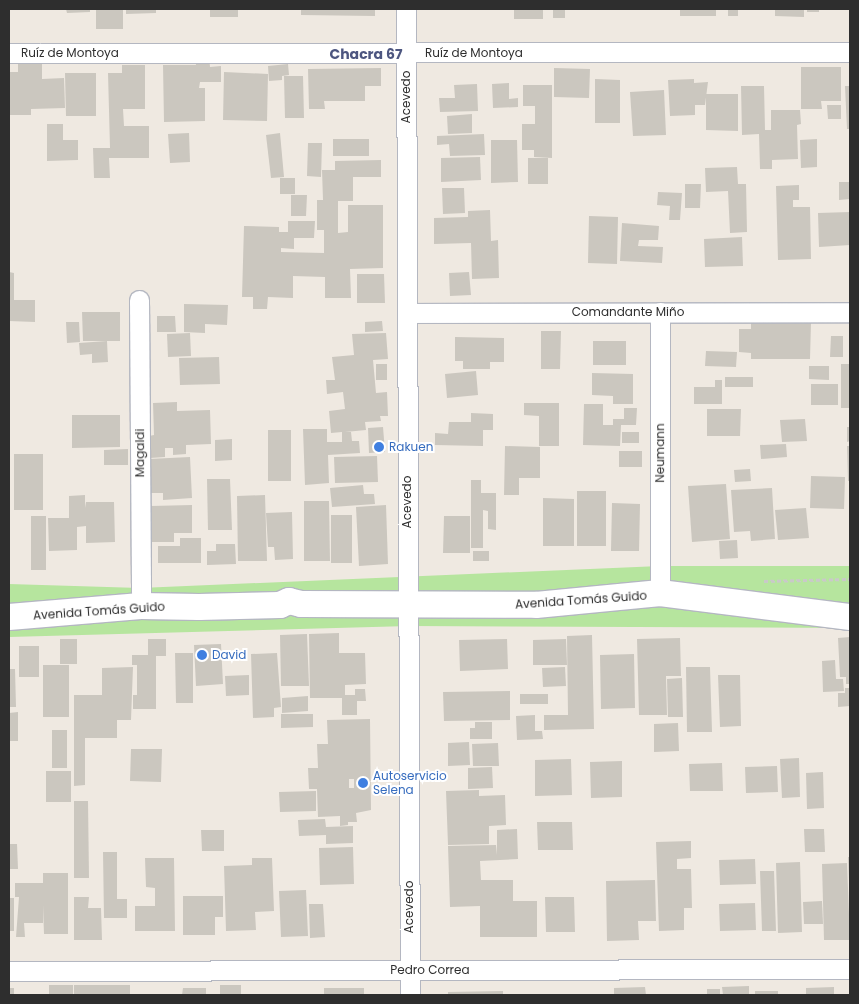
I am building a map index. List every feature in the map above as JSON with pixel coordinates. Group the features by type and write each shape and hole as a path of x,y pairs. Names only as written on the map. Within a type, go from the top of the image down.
{"main road":[{"name":"Avenida Tomás Guido","path":"9,617 141,606 290,604 536,605 660,594 850,617"},
{"name":"Avenida Tomás Guido","path":"799,611 850,601"}],"street":[{"name":"Acevedo","path":"406,9 410,995"},
{"name":"Ruíz de Montoya","path":"9,53 850,52"},
{"name":"Magaldi","path":"139,300 141,606"},
{"name":"Comandante Miño","path":"407,312 850,312"},
{"name":"Neumann","path":"660,312 660,594"},
{"name":"Pedro Correa","path":"9,971 850,969"}],"green space":[{"path":"660,566 850,566 850,628 409,626 9,637 9,584 140,588"}],"building":[{"path":"66,9 90,9 90,12 67,13"},
{"path":"96,9 123,9 123,29 96,29"},
{"path":"126,9 156,9 156,13 126,14"},
{"path":"210,9 238,9 238,17 210,17"},
{"path":"301,9 375,9 375,16 301,15"},
{"path":"514,9 543,9 543,19 514,19"},
{"path":"553,9 565,9 565,18 553,18"},
{"path":"680,9 716,9 716,16 680,16"},
{"path":"728,9 738,9 738,16 728,16"},
{"path":"775,9 804,9 804,17 775,16"},
{"path":"807,9 819,9 819,12 807,12"},
{"path":"209,56 210,67 221,66 221,82 200,82 199,88 205,88 205,121 164,122 163,65 196,65 195,57"},
{"path":"18,63 42,63 42,79 64,78 65,108 31,109 31,115 9,115 9,72 18,72"},
{"path":"288,64 289,75 282,76 282,80 269,81 268,66"},
{"path":"122,65 145,65 145,109 123,109 124,126 149,126 149,158 109,158 110,178 94,178 93,148 110,148 108,73 122,73"},
{"path":"801,67 841,67 841,101 821,101 822,109 801,109"},
{"path":"381,68 381,86 365,86 365,101 324,101 325,109 309,109 308,69"},
{"path":"554,68 590,69 589,98 554,97"},
{"path":"224,72 268,74 267,121 223,120"},
{"path":"65,73 96,73 96,116 66,116"},
{"path":"284,76 303,76 304,118 285,118"},
{"path":"595,79 620,80 620,123 595,123"},
{"path":"694,79 694,83 708,82 705,105 695,105 695,115 670,116 668,80"},
{"path":"509,83 509,99 518,98 518,107 493,108 492,84"},
{"path":"477,84 478,111 440,112 439,98 455,98 454,85"},
{"path":"523,85 552,85 552,158 534,157 534,150 522,150 522,124 535,124 535,106 523,106"},
{"path":"741,86 764,86 765,130 771,130 771,110 800,110 801,124 797,125 798,159 772,160 772,169 760,169 759,134 742,135"},
{"path":"845,86 850,86 850,129 847,129"},
{"path":"664,90 666,135 633,136 630,92"},
{"path":"706,94 738,94 738,131 706,130"},
{"path":"827,105 841,105 841,119 828,119"},
{"path":"472,114 472,133 448,134 447,116"},
{"path":"47,124 63,124 63,140 78,140 78,160 47,161"},
{"path":"189,133 190,162 170,163 168,134"},
{"path":"280,133 284,177 271,178 266,135"},
{"path":"484,134 485,155 450,156 449,144 437,145 437,136"},
{"path":"333,139 369,139 369,156 333,156"},
{"path":"817,139 817,167 801,168 800,140"},
{"path":"491,140 517,140 518,182 491,183"},
{"path":"308,143 322,143 321,177 307,176"},
{"path":"480,157 481,180 441,182 441,158"},
{"path":"528,158 548,158 548,184 528,184"},
{"path":"381,160 381,177 353,177 353,201 338,201 338,233 348,232 348,205 383,205 383,268 350,269 351,298 325,298 325,277 293,276 293,298 268,297 267,309 253,309 253,297 242,297 244,226 279,227 279,232 288,232 288,221 315,221 314,238 294,238 294,249 281,248 281,252 324,253 324,230 317,230 317,200 323,200 322,170 335,170 335,161"},
{"path":"737,167 738,184 746,184 747,232 730,233 728,191 706,192 705,168"},
{"path":"280,178 295,178 295,194 280,194"},
{"path":"839,182 850,182 850,199 839,200"},
{"path":"685,184 701,184 700,208 685,208"},
{"path":"799,185 799,200 793,200 793,207 810,207 811,259 778,260 776,186"},
{"path":"442,188 464,188 465,213 443,214"},
{"path":"658,192 682,193 680,220 669,220 670,206 657,205"},
{"path":"291,195 307,195 306,216 291,216"},
{"path":"490,210 491,241 498,240 499,278 472,279 471,243 434,244 434,218 468,217 468,211"},
{"path":"850,212 850,245 819,247 818,213"},
{"path":"589,216 618,217 617,264 588,263"},
{"path":"622,223 659,226 658,240 639,240 638,246 663,247 662,263 620,261"},
{"path":"742,237 743,266 705,267 704,239"},
{"path":"9,272 14,273 14,300 35,300 35,322 9,321"},
{"path":"469,272 471,295 450,296 449,273"},
{"path":"357,274 384,274 385,303 357,303"},
{"path":"184,304 228,305 227,325 205,324 205,333 184,332"},
{"path":"82,312 120,312 120,341 83,341"},
{"path":"157,316 175,316 176,332 157,332"},
{"path":"382,321 383,331 365,332 365,322"},
{"path":"751,321 811,322 810,359 751,359 751,353 739,352 739,329 751,329"},
{"path":"66,322 79,322 80,342 67,343"},
{"path":"541,331 561,331 560,369 541,369"},
{"path":"190,333 191,356 168,357 167,334"},
{"path":"386,333 388,359 373,360 376,393 387,392 388,416 380,416 381,421 365,422 366,430 345,432 351,432 352,441 359,441 360,453 328,455 329,483 305,485 303,429 327,429 327,442 342,442 342,432 331,433 329,411 345,409 343,392 327,394 326,380 335,380 332,357 354,355 352,334"},
{"path":"831,336 843,336 843,357 830,357"},
{"path":"455,337 504,338 504,362 490,362 490,369 463,369 463,361 455,361"},
{"path":"107,341 108,362 92,363 92,354 80,355 79,343"},
{"path":"593,341 626,341 626,365 593,365"},
{"path":"706,351 737,352 736,367 705,366"},
{"path":"219,357 220,384 180,385 179,358"},
{"path":"376,364 387,364 387,380 376,380"},
{"path":"841,364 850,364 850,408 841,408"},
{"path":"809,366 829,366 829,380 809,379"},
{"path":"476,371 478,395 447,398 445,374"},
{"path":"592,373 633,374 633,404 613,404 613,396 592,395"},
{"path":"725,377 753,377 753,387 725,387"},
{"path":"715,380 722,380 722,404 694,404 694,387 715,387"},
{"path":"811,384 838,384 838,405 811,405"},
{"path":"177,402 177,411 210,410 211,444 186,445 186,454 173,455 173,448 165,448 165,457 150,458 149,436 154,435 153,403"},
{"path":"524,403 559,403 559,446 539,446 539,416 524,415"},
{"path":"584,404 603,404 603,425 613,425 613,419 624,419 624,408 637,408 636,425 621,425 620,446 583,445"},
{"path":"707,409 741,409 740,436 707,436"},
{"path":"471,413 493,414 493,430 483,430 483,446 435,445 435,433 448,434 449,422 471,422"},
{"path":"72,415 120,415 120,447 72,448"},
{"path":"805,419 807,441 782,442 780,420"},
{"path":"383,427 385,452 369,453 368,428"},
{"path":"847,427 850,427 850,441 847,442"},
{"path":"268,430 291,430 291,481 268,481"},
{"path":"622,432 639,432 639,443 622,443"},
{"path":"232,439 232,460 215,461 215,440"},
{"path":"786,444 787,457 761,459 760,445"},
{"path":"505,446 540,447 540,478 519,478 519,495 504,495"},
{"path":"847,446 850,446 850,481 848,481"},
{"path":"128,449 128,465 104,465 104,450"},
{"path":"619,451 642,451 642,467 619,467"},
{"path":"14,454 43,454 43,510 14,510"},
{"path":"377,456 378,482 335,483 334,457"},
{"path":"190,457 192,498 163,500 163,493 150,493 149,459"},
{"path":"750,469 751,481 735,482 734,470"},
{"path":"811,476 845,477 844,509 810,508"},
{"path":"207,479 230,479 232,530 208,530"},
{"path":"471,480 481,480 481,493 496,493 496,530 488,529 488,511 483,510 483,548 471,548"},
{"path":"726,484 730,539 692,542 688,486"},
{"path":"363,485 364,494 374,494 375,504 332,507 330,488"},
{"path":"772,488 775,539 751,541 750,531 734,532 731,490"},
{"path":"577,491 606,491 606,546 577,546"},
{"path":"85,495 85,508 86,502 114,502 115,542 86,543 86,526 77,527 77,550 49,551 48,518 69,518 69,496"},
{"path":"265,495 267,561 238,561 237,496"},
{"path":"543,498 574,499 574,546 543,546"},
{"path":"304,501 329,501 330,561 304,561"},
{"path":"612,503 640,504 639,551 611,551"},
{"path":"192,505 192,533 174,533 174,542 151,542 151,506"},
{"path":"386,505 388,564 359,566 356,507"},
{"path":"806,508 809,538 778,540 775,510"},
{"path":"292,512 293,559 275,560 274,547 268,547 266,513"},
{"path":"331,515 352,515 352,563 331,563"},
{"path":"31,516 46,516 46,570 31,570"},
{"path":"444,516 470,516 470,553 443,553"},
{"path":"180,538 201,538 201,563 158,563 158,546 180,546"},
{"path":"737,540 738,558 720,559 719,541"},
{"path":"216,544 235,544 236,564 207,565 207,551 216,551"},
{"path":"473,551 489,551 489,561 473,561"},
{"path":"339,633 339,653 365,653 366,684 345,685 345,695 355,695 355,689 365,689 366,701 357,701 357,715 342,715 342,698 310,698 309,634"},
{"path":"307,634 309,686 281,686 280,635"},
{"path":"592,635 594,729 544,730 544,715 568,715 567,636"},
{"path":"850,637 850,684 846,684 846,677 840,677 838,638"},
{"path":"680,638 681,676 666,676 667,715 639,715 637,639"},
{"path":"60,639 77,639 77,664 60,664"},
{"path":"148,639 166,639 166,656 156,656 156,709 133,709 133,695 137,695 137,665 132,665 132,655 148,655"},
{"path":"507,639 508,669 460,671 459,640"},
{"path":"566,639 567,665 533,665 533,640"},
{"path":"221,644 223,684 196,686 194,645"},
{"path":"19,646 39,646 39,677 19,677"},
{"path":"175,653 193,653 193,703 176,703"},
{"path":"277,653 281,707 274,708 274,717 253,718 251,654"},
{"path":"634,654 635,708 601,709 600,655"},
{"path":"835,660 836,679 843,679 844,691 823,692 822,661"},
{"path":"43,665 69,665 69,717 43,717"},
{"path":"133,667 131,720 117,720 117,738 85,738 85,785 74,786 74,695 102,695 102,668"},
{"path":"565,667 566,686 543,687 542,668"},
{"path":"686,667 710,667 712,732 687,732"},
{"path":"9,669 15,669 16,707 9,707"},
{"path":"249,675 249,695 226,696 225,676"},
{"path":"718,675 740,675 741,726 720,727"},
{"path":"682,678 683,717 668,717 667,679"},
{"path":"845,688 850,688 850,706 838,707 838,693 845,693"},
{"path":"510,691 510,720 444,721 443,692"},
{"path":"520,694 548,694 548,704 520,704"},
{"path":"308,696 308,711 282,713 282,698"},
{"path":"18,712 18,741 9,741 9,713"},
{"path":"281,714 313,714 313,727 281,728"},
{"path":"535,715 535,731 542,731 543,739 517,740 516,716"},
{"path":"370,719 371,810 356,813 357,822 348,822 348,825 340,826 340,816 318,817 317,789 309,789 308,768 318,768 317,744 328,744 327,720","holes":["349,779 354,779 354,788 349,788"]},
{"path":"475,722 492,722 492,739 470,739 470,728 475,728"},
{"path":"678,723 679,751 654,752 654,724"},
{"path":"52,730 67,730 67,768 52,768"},
{"path":"469,742 470,765 448,766 448,743"},
{"path":"498,743 499,766 473,766 472,744"},
{"path":"131,749 162,749 161,782 130,781"},
{"path":"799,758 800,797 782,798 780,759"},
{"path":"571,759 572,795 535,796 535,760"},
{"path":"622,761 622,797 591,798 590,762"},
{"path":"722,763 723,791 690,791 689,764"},
{"path":"777,766 778,792 746,793 745,767"},
{"path":"492,767 493,788 468,789 468,768"},
{"path":"46,771 71,771 71,802 46,802"},
{"path":"823,772 824,808 807,809 806,773"},
{"path":"479,790 479,796 505,795 506,825 489,826 489,844 448,845 446,791"},
{"path":"316,791 316,811 280,812 279,792"},
{"path":"74,801 88,801 89,878 74,878"},
{"path":"325,819 326,827 353,826 353,843 326,844 326,835 299,836 298,820"},
{"path":"537,822 572,822 573,850 538,850"},
{"path":"517,829 518,859 480,861 481,880 513,880 513,901 537,901 537,937 480,937 480,906 450,907 448,846 496,845 497,855 497,830"},
{"path":"804,829 824,829 825,852 805,852"},
{"path":"201,830 224,830 224,851 202,851"},
{"path":"691,841 691,858 677,859 677,869 691,869 692,908 684,908 684,930 659,931 656,842"},
{"path":"9,844 17,844 18,869 9,869"},
{"path":"353,847 354,884 320,885 319,848"},
{"path":"103,852 117,852 117,899 127,899 127,918 104,918"},
{"path":"848,857 850,857 850,881 849,881"},
{"path":"145,858 174,858 175,931 135,931 135,906 155,906 155,888 146,887"},
{"path":"252,858 272,858 274,911 255,912 256,930 226,931 224,866 252,865"},
{"path":"755,859 756,884 720,885 719,860"},
{"path":"800,862 802,932 778,933 776,863"},
{"path":"847,863 850,940 824,940 822,864"},
{"path":"760,871 774,871 776,931 762,931"},
{"path":"43,873 68,873 68,934 44,934 43,905 43,923 24,923 25,937 16,937 19,897 15,897 15,883 43,883"},
{"path":"655,880 656,921 638,921 639,940 607,941 606,881"},
{"path":"306,890 308,936 281,937 279,891"},
{"path":"183,896 223,896 223,917 215,917 215,935 183,935"},
{"path":"74,897 89,897 88,908 101,908 102,940 74,940"},
{"path":"545,897 574,897 575,932 546,932"},
{"path":"9,898 14,898 14,931 9,931"},
{"path":"822,901 823,924 804,924 803,902"},
{"path":"755,903 756,930 720,931 719,904"},
{"path":"309,904 323,904 325,937 310,938"},
{"path":"49,985 73,985 73,995 49,995"},
{"path":"74,985 130,985 130,995 74,995"},
{"path":"220,985 241,985 241,995 220,995"},
{"path":"749,986 749,995 723,995 722,987"},
{"path":"645,987 646,995 614,995 614,988"},
{"path":"834,987 834,995 806,995 806,988"},
{"path":"9,988 14,988 14,995 9,995"},
{"path":"183,988 206,988 206,995 182,995"},
{"path":"324,988 364,988 364,995 324,995"},
{"path":"707,989 720,989 720,995 707,995"},
{"path":"503,991 503,995 448,995 448,992"},
{"path":"755,991 778,991 778,995 755,995"}],"place":[{"name":"Rakuen","path":"379,447"},
{"name":"David","path":"202,655"},
{"name":"Autoservicio Selena","path":"363,783"}],"district":[{"name":"Chacra 67","path":"366,54"}]}
